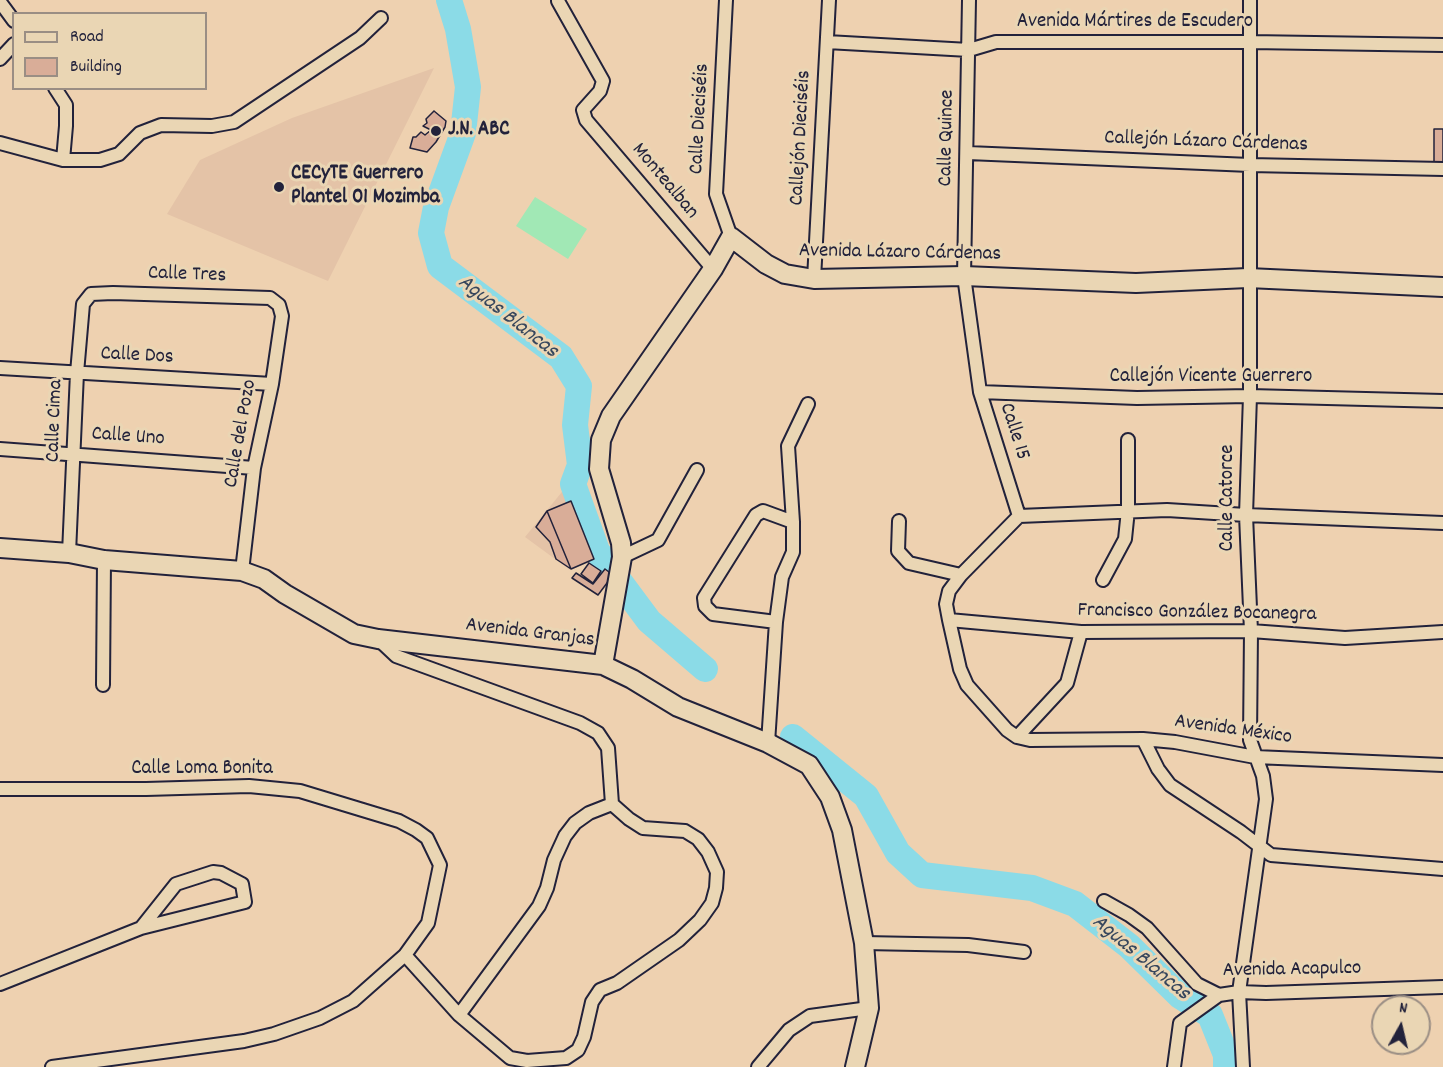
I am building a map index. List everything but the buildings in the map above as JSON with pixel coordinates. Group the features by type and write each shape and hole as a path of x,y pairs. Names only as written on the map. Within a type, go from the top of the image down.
{"main road":[{"path":"603,665 622,557 621,543 599,469 600,440 611,416 713,269 731,237"},
{"name":"Avenida Lázaro Cárdenas","path":"731,237 766,264 785,274 814,279 964,276 1136,283 1248,278 1443,287"},
{"name":"Avenida Granjas","path":"0,548 69,553 104,560 242,571 264,579 285,594 354,634 378,639 603,665 632,679 678,707 768,743 809,765 830,797 842,830 864,943 869,1008 855,1067"}],"street":[{"name":"Calle Dieciséis","path":"726,0 716,194 731,237"},
{"name":"Callejón Dieciséis","path":"814,279 829,0"},
{"name":"Calle Quince","path":"964,276 969,0"},
{"name":"Calle Catorce","path":"1243,1067 1239,992 1266,799 1263,776 1250,740 1251,631 1246,515 1250,396 1248,278 1250,0"},
{"name":"Montealban","path":"558,1 603,81 600,91 583,110 586,120 713,269"},
{"path":"0,2 12,18"},
{"path":"0,143 63,160 100,160 119,154 140,133 161,124 212,126 234,122 360,38 381,18"},
{"name":"Avenida Mártires de Escudero","path":"827,42 969,50 996,42 1443,45"},
{"path":"0,58 12,46"},
{"path":"56,90 66,105 63,160"},
{"name":"Callejón Lázaro Cárdenas","path":"968,153 1250,165 1443,169"},
{"name":"Calle 15","path":"964,276 980,392 1019,516"},
{"name":"Calle Tres","path":"91,294 270,298 279,305"},
{"name":"Calle Cima","path":"69,553 77,374 83,304 91,294"},
{"name":"Calle del Pozo","path":"242,571 254,468 272,384 282,316 279,305"},
{"name":"Calle Dos","path":"0,368 272,384"},
{"name":"Callejón Vicente Guerrero","path":"980,392 1137,398 1250,396 1443,401"},
{"path":"768,743 776,622 782,577 793,552 788,446 808,404"},
{"path":"1103,580 1125,539 1128,510 1128,440"},
{"name":"Calle Uno","path":"0,449 254,468"},
{"path":"622,557 658,540 697,470"},
{"path":"1081,632 1067,683 1017,737 1006,730 967,685 960,669 949,620 946,604 948,591 1019,516 1167,510 1443,523"},
{"path":"776,622 713,614 705,606 704,598 756,515 763,511 793,522"},
{"path":"899,521 898,551 909,563 961,575"},
{"path":"102,686 104,560"},
{"name":"Francisco González Bocanegra","path":"949,620 1081,632 1251,631 1345,638 1443,632"},
{"path":"378,639 396,656 580,723 598,733 608,748 612,804 643,828 685,831 698,838 708,852 717,872 712,903 700,920 679,940 617,983 600,990 592,1002 584,1037 578,1050 566,1058 527,1061 510,1058 459,1015 405,955"},
{"name":"Avenida México","path":"1017,737 1030,740 1143,739 1175,742 1255,757 1443,765"},
{"path":"1143,739 1158,769 1170,785 1271,855 1443,869"},
{"name":"Calle Loma Bonita","path":"0,789 249,786 300,791 399,821 427,838 440,865 428,923 405,955 353,1001 320,1018 274,1034 244,1041 52,1067"},
{"path":"459,1015 539,906 547,888 554,860 565,836 575,823 589,813 612,804"},
{"path":"0,984 141,928 245,902 242,884 221,873 213,872 176,884 141,928"},
{"name":"Avenida Acapulco","path":"1104,901 1147,928 1197,984 1219,995 1239,992 1443,987"},
{"path":"864,943 968,945 1023,952"},
{"path":"1174,1067 1179,1023 1219,995"},
{"path":"758,1067 789,1030 810,1016 869,1008"}],"shaded area":[{"name":"CECyTE Guerrero Plantel 01 Mozimba","path":"434,68 328,281 167,214 200,160 292,118"},
{"path":"566,487 597,559 570,570 525,537"}],"green space":[{"path":"535,197 587,229 568,259 516,226"}],"waterway":[{"name":"Aguas Blancas","path":"449,0 458,29 468,87 463,133 436,207 431,233 440,266 561,357 579,386 575,425 580,465 573,484 597,551 649,621 705,669"},
{"name":"Aguas Blancas","path":"793,737 866,796 898,853 922,875 1032,888 1075,904 1129,946 1180,996 1210,1015 1226,1055 1226,1067"}],"place":[{"name":"J.N. ABC","path":"436,131"},
{"name":"CECyTE Guerrero Plantel 01 Mozimba","path":"279,187"}]}
